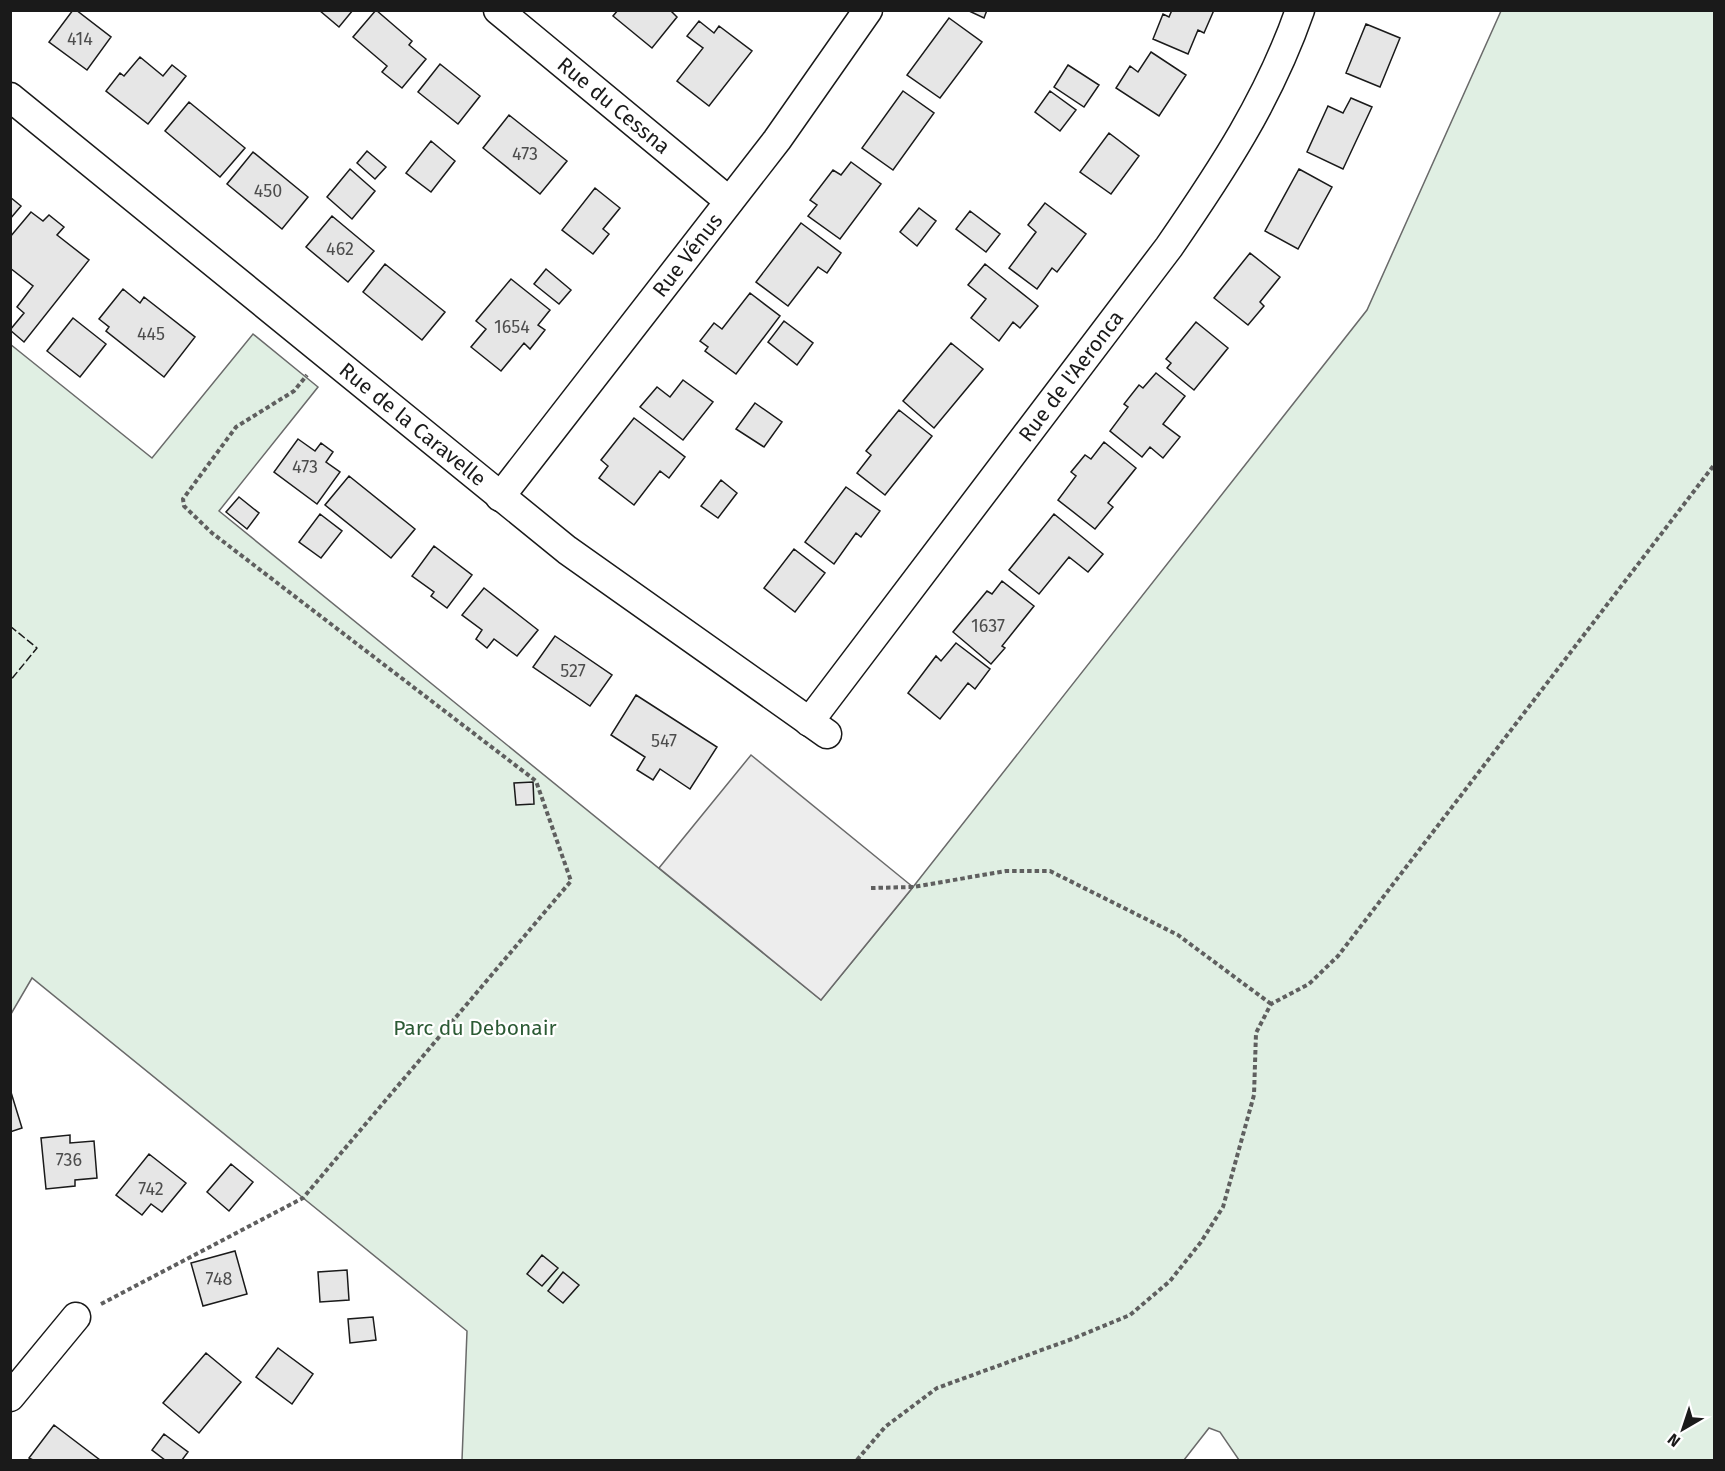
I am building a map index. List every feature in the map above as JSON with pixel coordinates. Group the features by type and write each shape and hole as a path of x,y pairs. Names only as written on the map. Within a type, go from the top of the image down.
{"street":[{"name":"Rue du Cessna","path":"498,10 729,201"},
{"name":"Rue Vénus","path":"500,497 777,140 868,10"},
{"name":"Rue de l'Aeronca","path":"818,728 1221,172 1251,122 1291,36 1300,10"},
{"name":"Rue de la Caravelle","path":"10,97 584,563 818,728"},
{"path":"10,1397 76,1317"}],"path":[{"path":"76,1317 303,1198 572,882 536,781 212,533 184,506 183,499 236,427 294,391 325,354"},
{"path":"857,1461 885,1427 938,1388 1072,1339 1130,1315 1170,1281 1201,1242 1223,1207 1254,1095 1256,1033 1271,1004 1309,984 1338,956 1714,465"},
{"path":"871,888 913,887 1006,872 1050,871 1178,935 1271,1004"}],"green space":[{"name":"Parc du Debonair","path":"1501,11 1714,11 1714,1460 1239,1460 1220,1432 1209,1428 1184,1460 462,1460 467,1331 32,978 11,1014 10,344 152,458 253,334 318,387 219,511 821,1000 913,887 1367,310"}],"shaded area":[{"path":"751,755 913,887 821,1000 659,868"}],"building":[{"path":"73,10 111,37 87,70 49,42"},
{"path":"319,10 353,10 339,27"},
{"path":"376,10 412,41 409,45 426,59 402,88 382,72 387,66 353,37"},
{"path":"618,10 670,10 677,17 652,48 613,16"},
{"path":"967,10 987,10 984,18"},
{"path":"1172,10 1214,10 1204,33 1198,30 1188,54 1153,39 1163,14 1169,17"},
{"path":"949,18 982,42 940,98 907,75"},
{"path":"699,21 714,33 719,26 752,51 709,106 677,81 703,48 687,36"},
{"path":"1366,24 1400,38 1380,87 1346,73"},
{"path":"1151,52 1186,75 1159,116 1116,88 1130,66 1138,72"},
{"path":"140,57 163,76 172,65 186,76 148,124 106,91 120,73 124,76"},
{"path":"440,64 480,96 458,124 418,92"},
{"path":"1068,65 1099,85 1084,107 1054,87"},
{"path":"903,91 934,113 893,170 862,148"},
{"path":"1050,91 1076,110 1060,131 1035,112"},
{"path":"1351,98 1372,107 1343,169 1307,152 1328,106 1343,113"},
{"path":"189,102 245,148 220,177 165,131"},
{"path":"509,115 567,161 540,194 483,148"},
{"path":"1109,133 1139,156 1111,194 1080,172"},
{"path":"431,141 455,161 431,192 406,173"},
{"path":"367,151 386,167 375,179 357,163"},
{"path":"253,152 308,197 282,229 227,184"},
{"path":"851,162 881,184 840,239 808,216 817,205 810,200 833,170 841,175"},
{"path":"350,169 375,191 352,219 327,197"},
{"path":"1299,169 1332,187 1298,249 1265,231"},
{"path":"595,188 620,208 603,229 609,234 593,254 562,230"},
{"path":"10,197 21,206 10,219"},
{"path":"1045,203 1086,234 1057,272 1052,268 1037,289 1009,268 1036,232 1028,225"},
{"path":"919,208 936,221 917,246 900,232"},
{"path":"970,211 1000,234 986,252 956,229"},
{"path":"31,212 43,221 49,215 64,227 57,235 89,260 24,342 10,330 24,313 17,307 33,286 10,268 10,237"},
{"path":"332,216 374,251 348,282 306,247"},
{"path":"801,223 841,253 827,273 818,267 788,306 756,282"},
{"path":"1250,253 1280,277 1260,302 1264,306 1248,325 1214,298"},
{"path":"385,264 445,312 422,340 363,292"},
{"path":"985,264 1038,306 1020,328 1013,322 999,341 971,318 986,299 968,285"},
{"path":"546,269 571,290 559,304 534,284"},
{"path":"511,279 550,310 538,325 545,330 530,349 524,343 501,371 471,347 486,329 476,321"},
{"path":"123,289 140,303 144,297 195,337 164,377 106,331 109,327 99,319"},
{"path":"750,293 780,316 736,374 705,351 708,347 700,341 714,323 722,329"},
{"path":"73,318 106,344 80,377 47,351"},
{"path":"784,321 813,343 797,365 768,342"},
{"path":"1196,322 1228,348 1194,390 1167,368 1171,363 1166,359"},
{"path":"951,343 983,369 934,428 903,401"},
{"path":"1156,373 1185,396 1163,424 1180,437 1163,458 1150,447 1142,457 1110,431 1128,407 1124,404 1139,385 1143,388"},
{"path":"683,380 713,402 683,440 640,407 657,387 670,397"},
{"path":"755,403 782,422 764,447 736,429"},
{"path":"899,410 932,436 885,495 857,473 871,455 866,451"},
{"path":"634,418 685,457 669,478 660,471 634,505 599,478 608,466 601,460"},
{"path":"298,439 315,451 321,443 333,452 326,462 340,472 317,504 274,472"},
{"path":"1104,442 1136,468 1108,503 1113,507 1095,529 1058,500 1076,476 1071,472 1085,455 1091,459"},
{"path":"349,476 415,529 391,558 325,505"},
{"path":"721,480 737,493 718,518 701,506"},
{"path":"846,487 880,511 861,537 856,533 834,564 805,542"},
{"path":"239,497 259,513 247,529 226,512"},
{"path":"320,514 342,531 321,558 299,542"},
{"path":"1054,514 1103,554 1088,572 1069,557 1039,594 1009,570"},
{"path":"434,546 472,575 447,608 431,596 434,592 412,576"},
{"path":"794,549 825,573 795,612 764,588"},
{"path":"1002,581 1034,606 1002,646 1005,648 991,664 953,632 987,591 992,594"},
{"path":"484,588 538,630 517,656 494,639 487,648 476,639 482,630 462,615"},
{"path":"555,636 612,675 590,706 533,667"},
{"path":"956,643 990,669 975,689 968,683 940,719 908,693 936,656 941,661"},
{"path":"636,695 717,747 690,789 660,769 653,780 637,770 645,757 611,735"},
{"path":"533,782 534,804 516,805 514,783"},
{"path":"10,1089 22,1128 10,1132"},
{"path":"70,1135 70,1143 94,1141 97,1178 75,1180 75,1186 46,1189 41,1138"},
{"path":"149,1154 186,1183 162,1212 151,1204 142,1215 116,1195"},
{"path":"231,1164 253,1182 229,1211 207,1192"},
{"path":"235,1251 247,1294 203,1306 191,1263"},
{"path":"542,1255 558,1268 542,1286 527,1274"},
{"path":"347,1270 349,1300 320,1302 318,1272"},
{"path":"563,1272 579,1285 563,1303 548,1291"},
{"path":"373,1317 376,1340 350,1343 348,1319"},
{"path":"278,1348 313,1374 292,1404 256,1377"},
{"path":"206,1353 241,1382 199,1433 163,1403"},
{"path":"54,1425 100,1460 33,1460 29,1458"},
{"path":"164,1434 188,1452 182,1460 165,1460 152,1450"}],"fence":[{"path":"10,626 37,648 10,681"}]}
